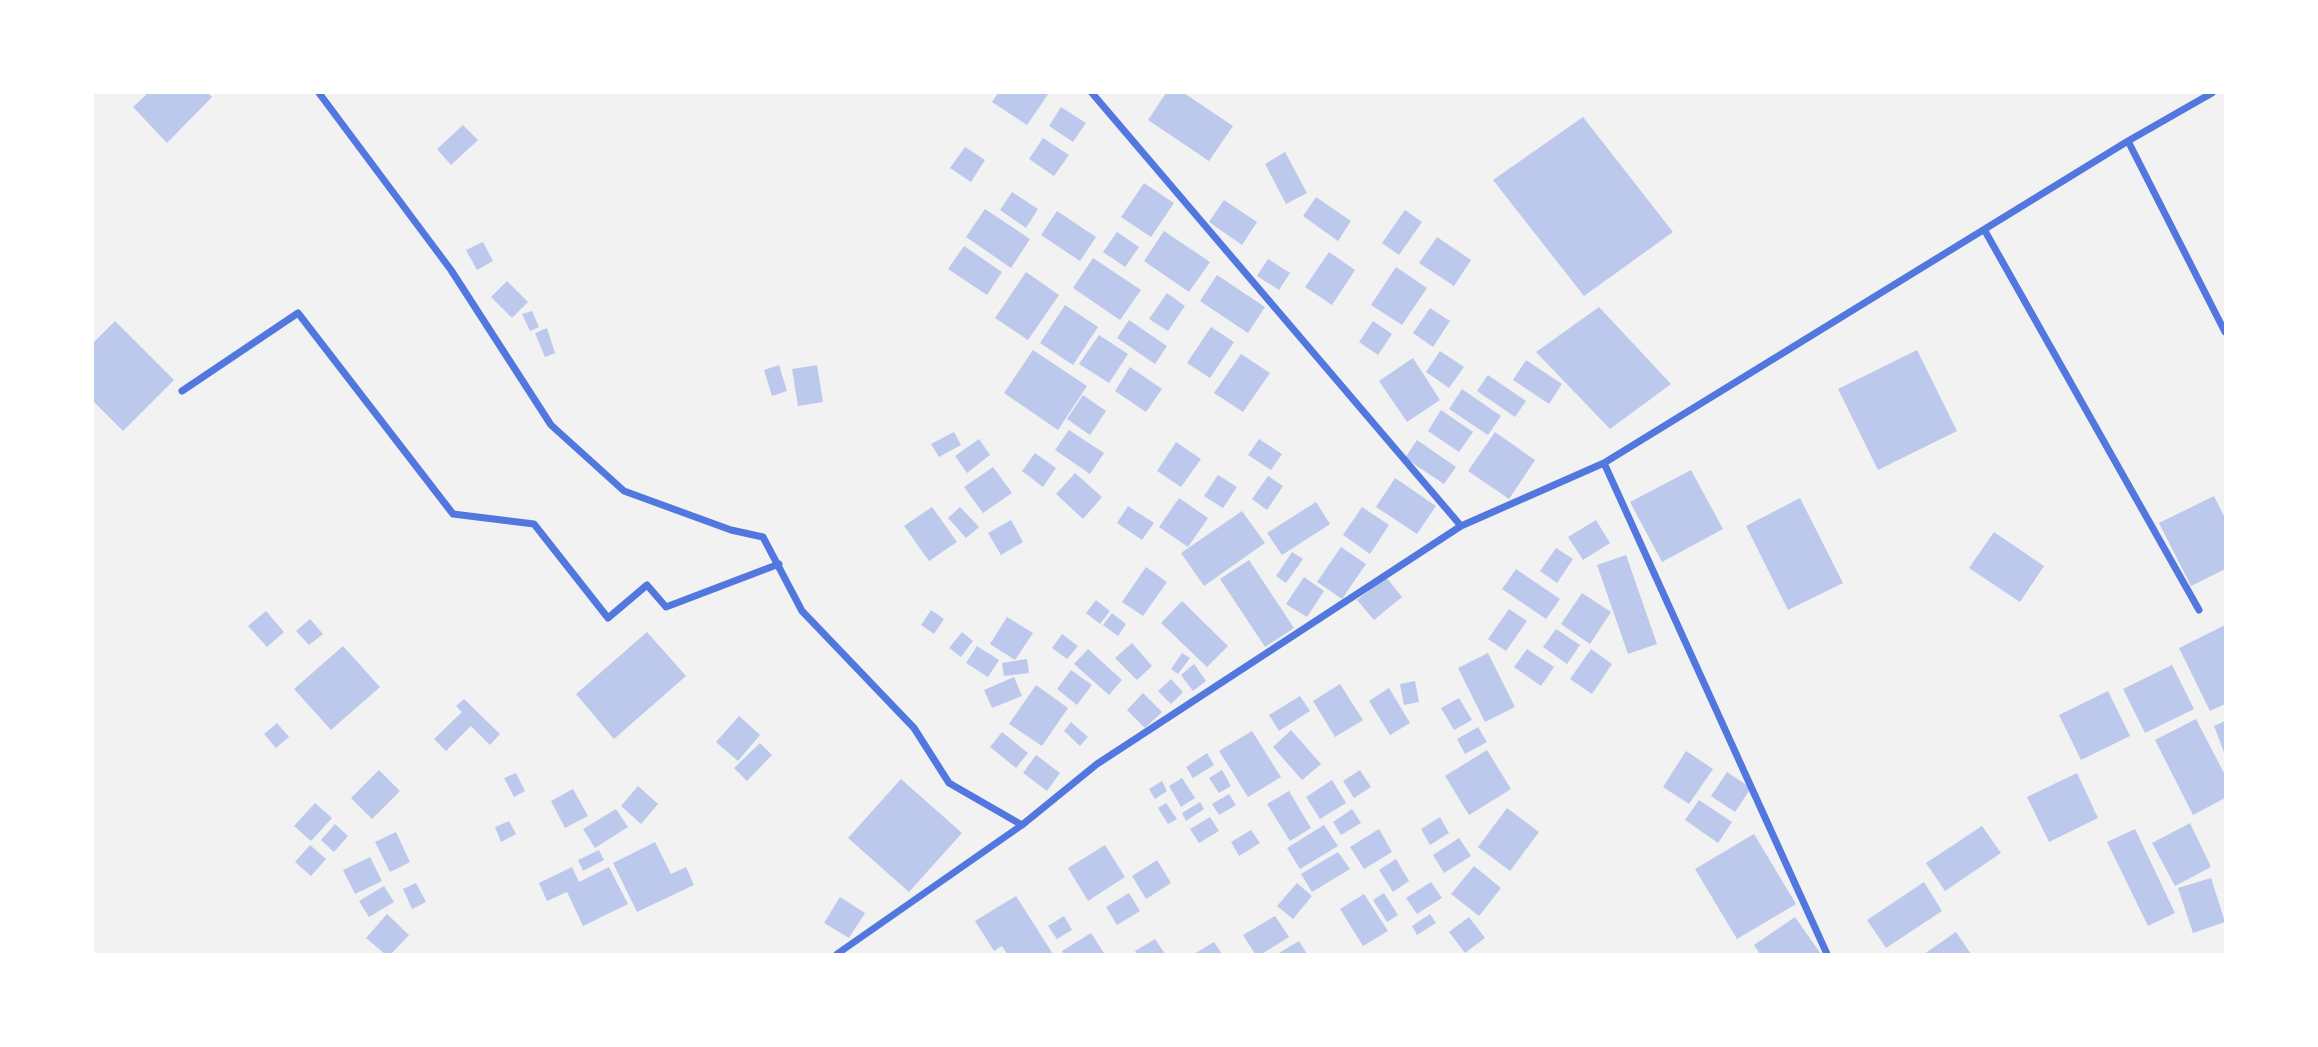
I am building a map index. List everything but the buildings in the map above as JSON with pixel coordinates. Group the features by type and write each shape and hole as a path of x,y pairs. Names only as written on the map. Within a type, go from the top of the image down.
{"street":[{"path":"1092,93 1461,526"},
{"path":"323,94 451,270 551,425 624,491 731,530 763,537 802,611 914,728 949,783 1022,825"},
{"path":"837,954 1022,825 1097,764 1461,526 1604,463 2208,94"},
{"path":"2128,141 2225,332"},
{"path":"1984,231 2199,610"},
{"path":"182,391 298,313 453,514 534,524 608,618 647,585 666,607 779,564"},
{"path":"1604,463 1827,954"}]}
